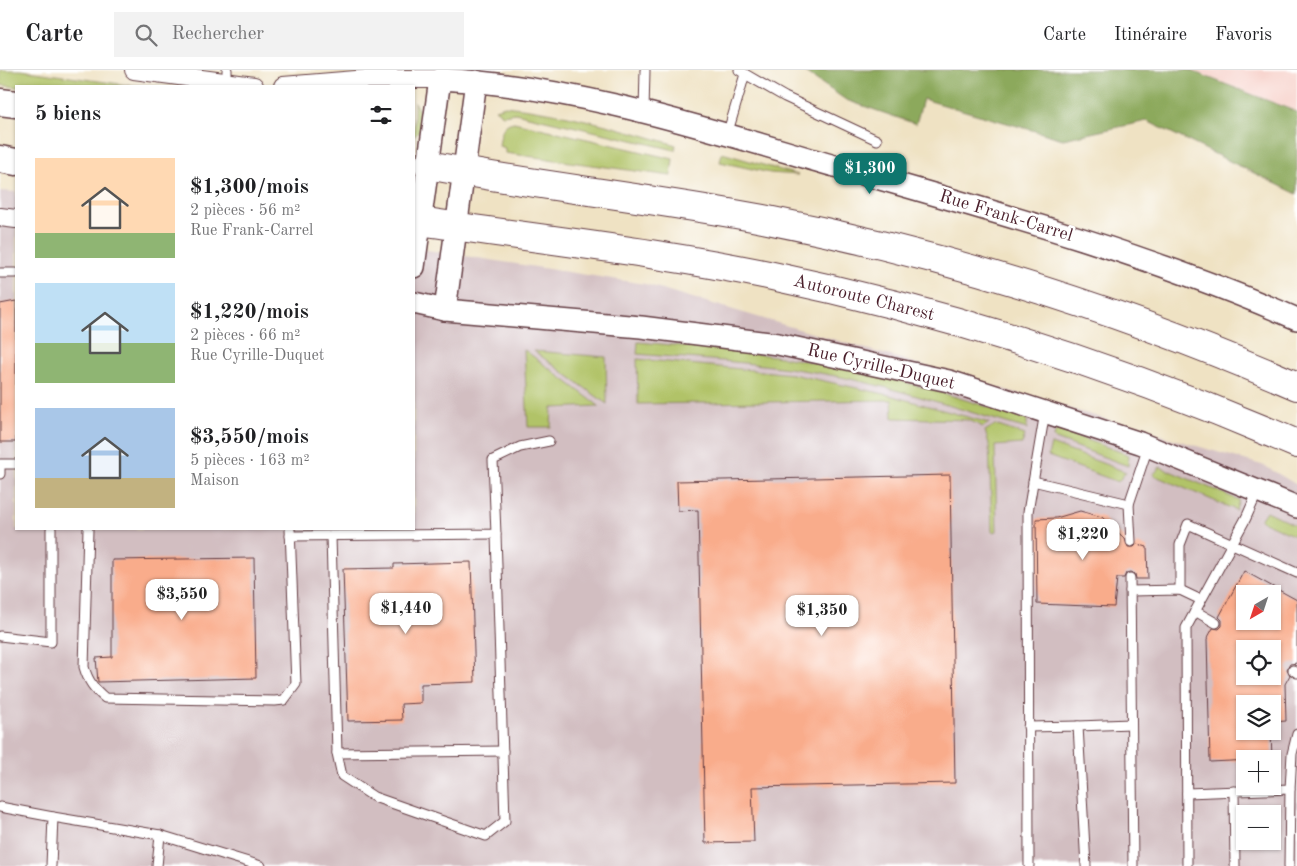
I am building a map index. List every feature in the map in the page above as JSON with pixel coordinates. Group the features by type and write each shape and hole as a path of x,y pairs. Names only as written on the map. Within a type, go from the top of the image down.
{"highway":[{"path":"421,164 711,210 815,230 913,252 974,268 1112,312 1217,352 1297,386"},
{"name":"Autoroute Charest","path":"417,220 715,265 907,307 1013,337 1108,368 1204,404 1297,444"}],"main road":[{"path":"0,102 15,104"},
{"path":"0,159 15,162"}],"street":[{"path":"134,70 227,77 251,85"},
{"name":"Rue Frank-Carrel","path":"295,85 368,79 440,79 476,81 567,94 644,112 1024,220 1185,273 1297,319"},
{"path":"415,251 421,164 440,79"},
{"path":"444,310 476,81"},
{"path":"0,217 15,219"},
{"name":"Rue Cyrille-Duquet","path":"415,303 444,310 641,326 778,344 949,380 1148,446 1297,507"}],"lane":[{"path":"644,112 645,70"},
{"path":"727,135 742,72 785,96 877,140"},
{"path":"0,273 15,273"},
{"path":"1029,866 1028,512 1045,412"},
{"path":"331,536 337,753 342,776 374,797 486,836 505,821 496,534 492,496 493,460 520,447 549,441"},
{"path":"1131,542 1129,504 1148,446"},
{"path":"0,474 0,464 15,464"},
{"path":"1033,481 1129,504"},
{"path":"1187,866 1186,628 1258,491"},
{"path":"1180,590 1180,545 1188,524 1232,542 1297,573"},
{"path":"0,636 51,642 51,530"},
{"path":"88,530 84,667 87,679 95,690 106,698 275,702 284,700 296,684 290,533 331,536 496,534"},
{"path":"1130,578 1132,866"},
{"path":"1130,591 1180,590 1201,600"},
{"path":"1195,611 1216,623"},
{"path":"1028,727 1131,724"},
{"path":"1078,726 1086,866"},
{"path":"1289,866 1292,754 1297,734"},
{"path":"337,753 503,751"},
{"path":"1187,792 1290,789"},
{"path":"1234,791 1235,866"},
{"path":"0,807 160,835 247,864 261,866"},
{"path":"51,866 54,817"},
{"path":"157,866 160,835"}],"shaded area":[{"path":"1192,70 1297,70 1297,111"},
{"path":"0,191 15,192 15,530 415,530 415,248 645,284 1265,466 1297,485 1297,866 0,866"}],"green space":[{"path":"0,70 20,70 127,85 15,85 15,87 0,85"},
{"path":"802,70 1189,70 1297,112 1297,194 1147,121 1063,139 923,99 916,124 846,100"},
{"path":"415,104 422,116 420,130 415,135"},
{"path":"505,106 570,116 613,127 676,145 675,150 515,113 503,115 495,109"},
{"path":"514,122 673,159 671,176 505,153 505,148 499,146 501,134 506,125"},
{"path":"722,153 798,175 770,173 720,162"},
{"path":"638,342 767,355 819,363 891,378 1027,419 1027,429 911,394 816,372 765,365 637,354"},
{"path":"524,350 599,406 552,408 551,427 528,427"},
{"path":"534,351 606,357 607,404"},
{"path":"637,359 792,374 889,395 989,423 983,427 969,420 893,418 892,400 638,404"},
{"path":"995,425 1025,435 1022,444 995,446 997,531 992,532 989,444 985,431"},
{"path":"1057,429 1129,455 1128,466 1053,438"},
{"path":"1051,444 1126,472 1118,482 1048,456"},
{"path":"1160,467 1239,500 1236,510 1153,475"},
{"path":"1266,511 1297,526 1297,537 1260,520"}],"building":[{"path":"15,301 15,442 0,442 0,304"},
{"path":"950,475 955,783 752,787 754,842 705,843 698,510 678,511 677,481"},
{"path":"1080,511 1102,517 1125,539 1128,547 1134,547 1137,544 1147,547 1148,579 1136,579 1135,574 1130,572 1126,573 1124,578 1117,578 1114,607 1037,604 1036,519 1056,518"},
{"path":"254,558 256,678 98,682 96,658 112,657 112,560"},
{"path":"471,562 475,682 421,684 421,703 401,704 402,720 348,721 343,569 394,568 394,564"},
{"path":"1244,571 1270,585 1236,585"},
{"path":"1236,586 1236,630 1281,630 1281,591 1297,600 1297,663 1290,664 1287,669 1290,675 1285,684 1286,721 1281,721 1281,695 1236,695 1236,740 1271,740 1272,750 1236,750 1236,761 1210,762 1207,639 1213,628 1219,629 1222,626 1222,620 1219,617"}]}
